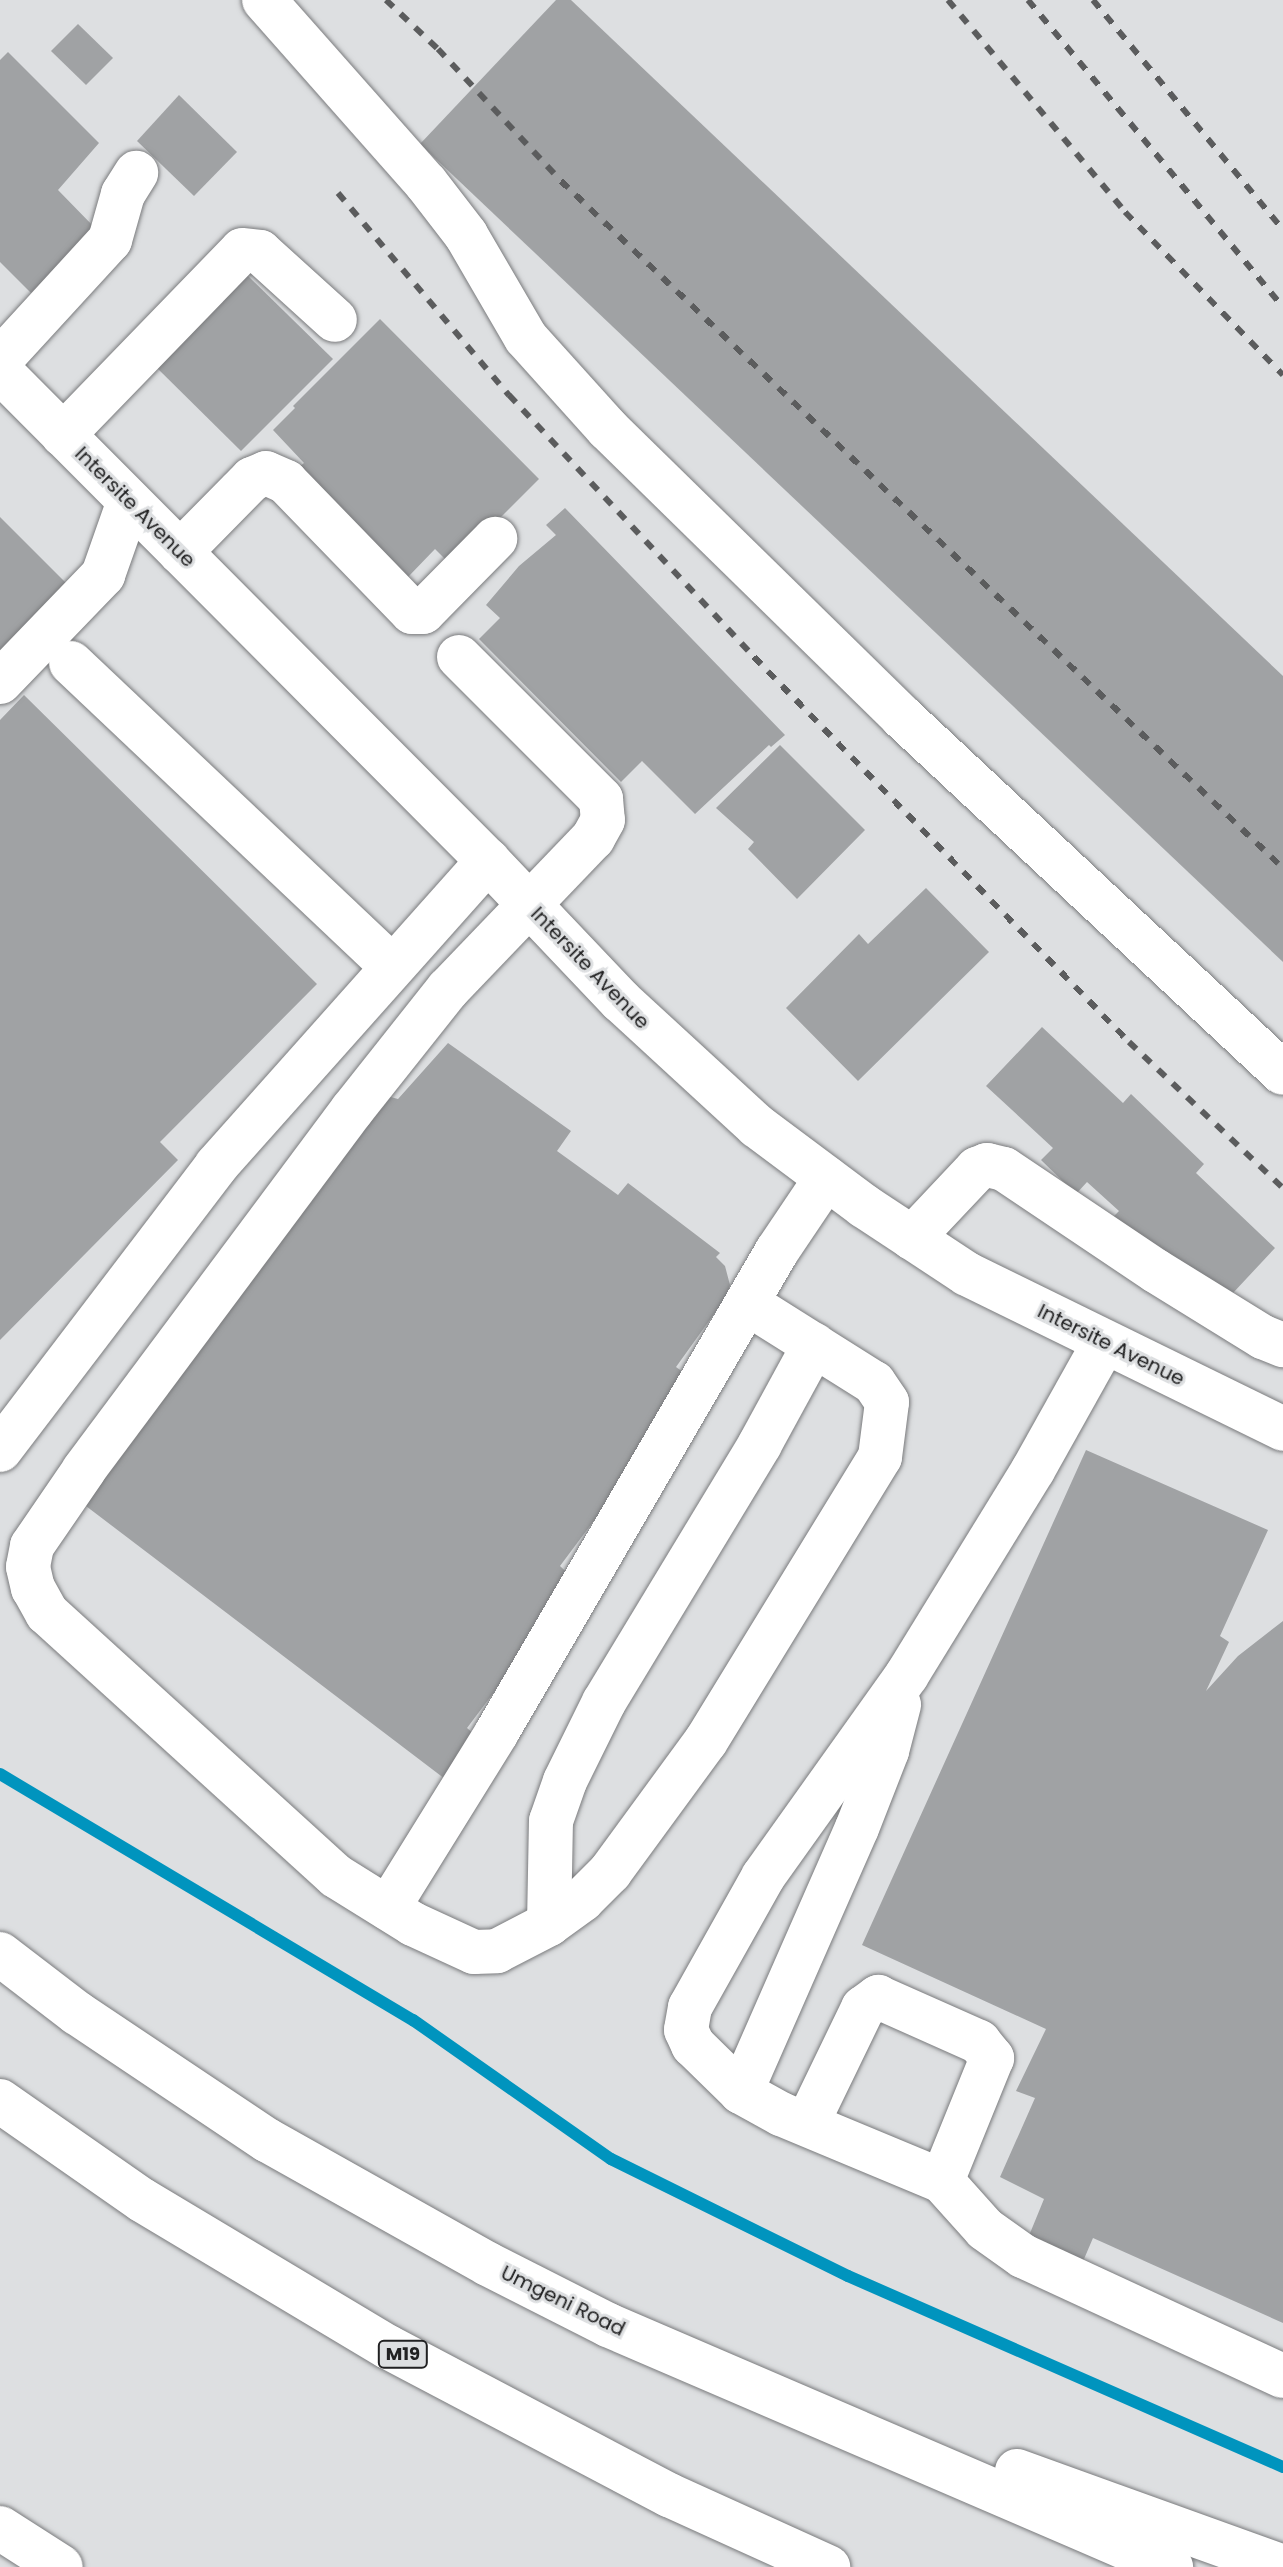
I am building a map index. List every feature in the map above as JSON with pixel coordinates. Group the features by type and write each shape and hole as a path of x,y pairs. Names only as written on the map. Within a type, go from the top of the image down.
{"main road":[{"path":"264,0 426,183 466,235 526,338 608,429 902,717 1283,1073"},
{"path":"0,360 110,240 123,194 136,173"},
{"path":"63,435 242,250 260,252 335,320"},
{"name":"Intersite Avenue","path":"0,371 710,1087 826,1178 967,1274 1283,1429"},
{"path":"180,552 252,479 266,473 286,482 412,612 423,612 495,539"},
{"path":"0,682 103,575 129,501"},
{"path":"459,657 601,799 604,808 593,838 448,989 352,1110 84,1470 32,1546 28,1567 33,1588 47,1613 336,1876 388,1908 474,1952 497,1951 549,1924 582,1900 610,1872 706,1741 880,1457 887,1402 874,1383 747,1303"},
{"path":"71,663 392,967"},
{"path":"0,1450 216,1166 488,861"},
{"path":"912,1238 977,1169 987,1165 1004,1169 1156,1271 1263,1337 1283,1345"},
{"path":"388,1908 497,1732 747,1303 826,1178"},
{"path":"1104,1343 1033,1470 907,1675 763,1877 690,2007 686,2030 693,2045 741,2092 807,2124 942,2181 985,2229 1023,2256 1283,2376"},
{"path":"549,1924 551,1821 565,1781 604,1702 760,1444 814,1345"},
{"path":"741,2092 877,1776 907,1675"},
{"name":"Umgeni Road","path":"0,1954 77,2013 267,2140 488,2264 608,2325 1171,2567"},
{"path":"807,2124 863,2008 878,1997 979,2042 992,2058 942,2181"},
{"name":"M19","path":"0,2101 142,2200 388,2347 669,2495 828,2567"},
{"path":"608,2325 1283,2567"},
{"path":"0,2528 61,2567"}],"building":[{"path":"556,0 571,0 1283,676 1283,962 420,144"},
{"path":"78,24 113,58 86,85 51,51"},
{"path":"8,52 99,143 58,190 97,230 31,293 0,262 0,60"},
{"path":"179,95 237,152 194,196 137,141"},
{"path":"246,274 333,359 241,451 154,365"},
{"path":"380,319 539,479 452,566 435,549 408,577 299,467 304,463 273,430"},
{"path":"565,508 785,735 771,747 769,745 695,814 642,761 621,782 479,639 500,618 486,605 519,566 556,535 546,525"},
{"path":"0,517 68,585 0,653"},
{"path":"24,695 317,984 160,1142 178,1160 0,1340 0,720"},
{"path":"780,745 865,830 797,899 748,849 754,842 716,808"},
{"path":"926,888 989,952 858,1081 786,1008 859,934 868,944"},
{"path":"1042,1027 1123,1103 1131,1094 1204,1164 1196,1173 1275,1248 1219,1308 1107,1223 1119,1211 1087,1182 1076,1194 1041,1160 1053,1148 986,1086"},
{"path":"448,1043 571,1131 557,1151 618,1195 628,1183 720,1253 716,1257 725,1266 730,1285 727,1296 676,1367 687,1375 634,1467 560,1566 577,1582 467,1728 481,1740 449,1782 82,1503 387,1096 398,1099"},
{"path":"1086,1450 1268,1530 1220,1636 1229,1642 1206,1691 1238,1656 1283,1621 1283,2323 1093,2238 1081,2266 1026,2243 1044,2199 1000,2177 1035,2098 1016,2091 1046,2029 862,1945"}],"waterway":[{"path":"0,1774 413,2020 611,2159 848,2276 1283,2467"}],"railway":[{"path":"386,0 438,49 561,181 1283,868"},
{"path":"948,0 1125,212 1283,375"},
{"path":"1028,0 1283,307"},
{"path":"1093,0 1283,230"},
{"path":"338,193 509,395 754,657 1129,1042 1283,1188"}]}
